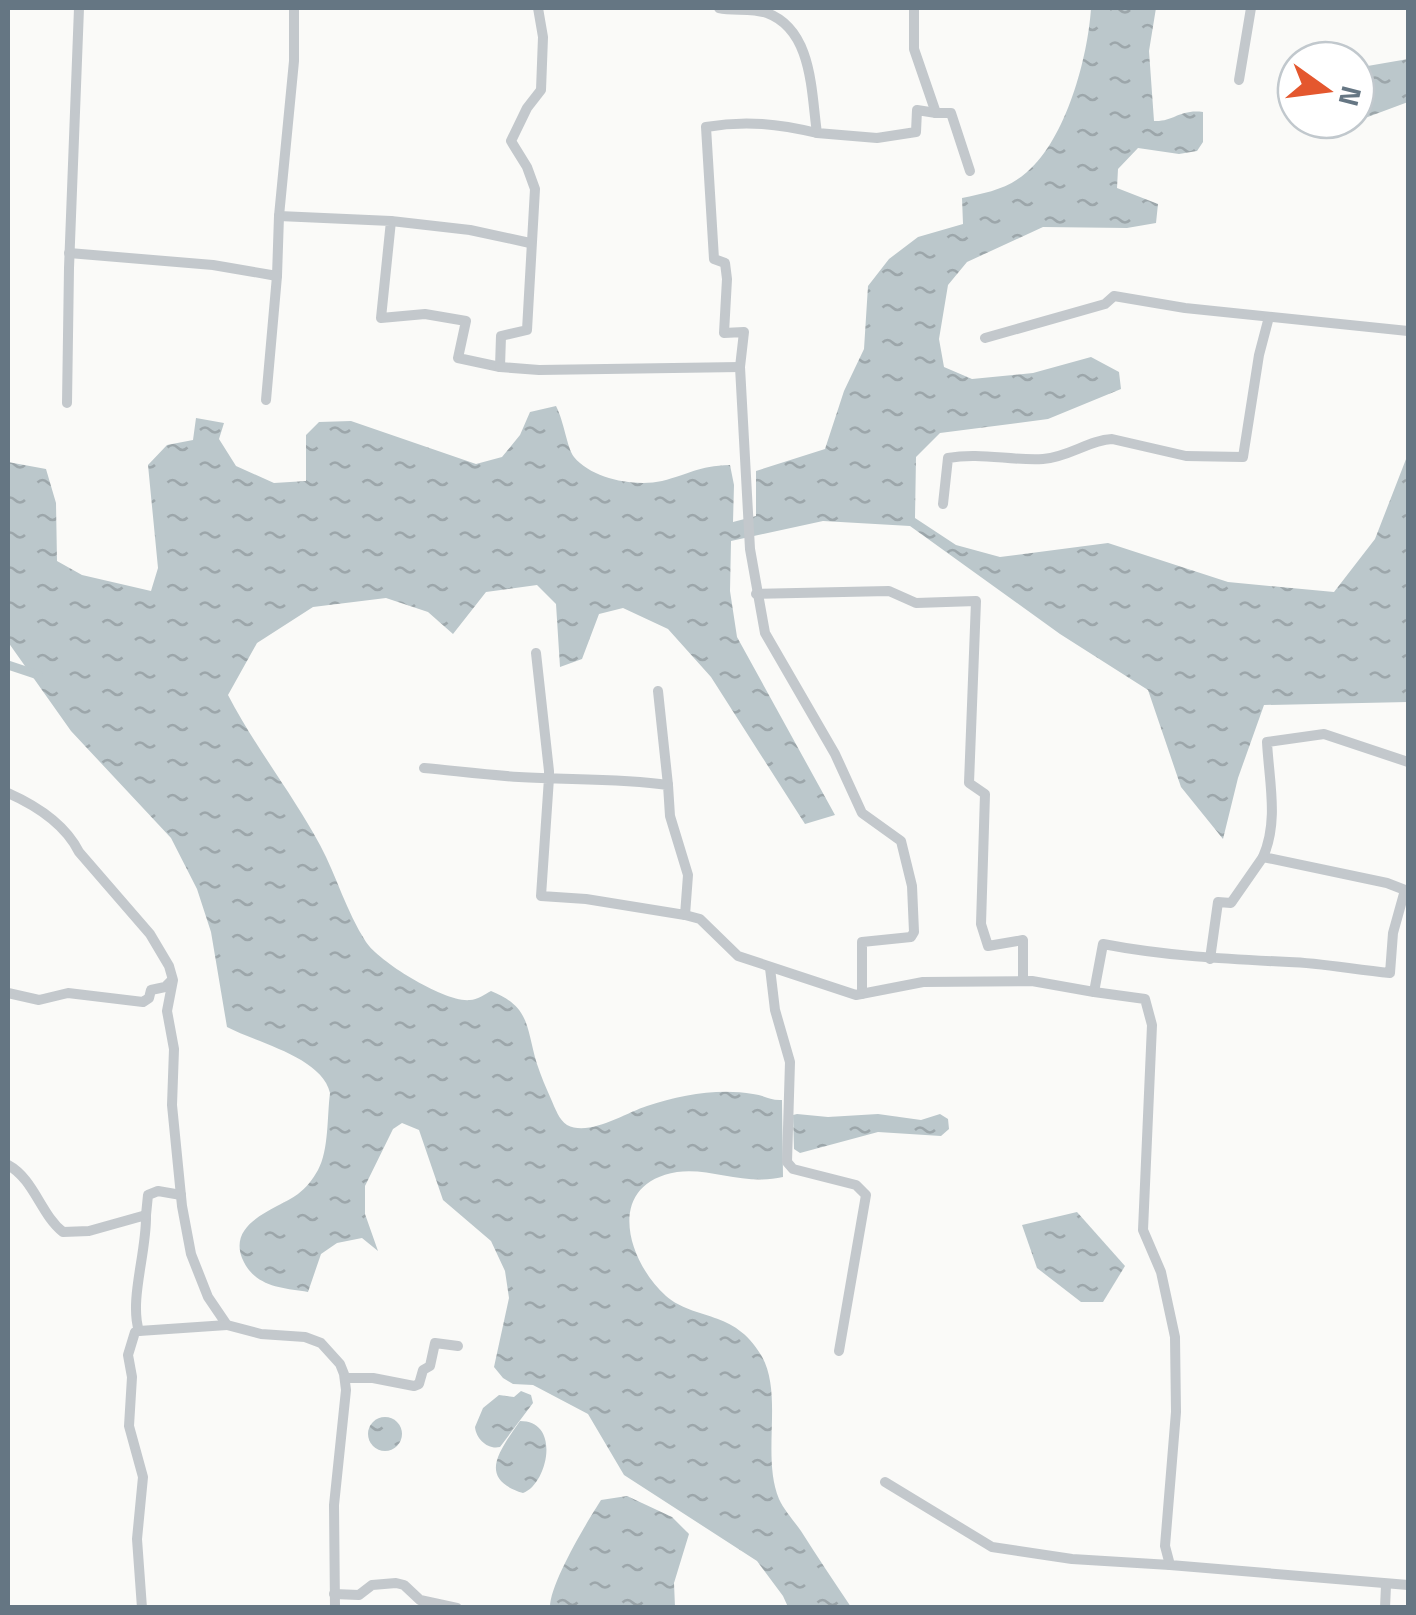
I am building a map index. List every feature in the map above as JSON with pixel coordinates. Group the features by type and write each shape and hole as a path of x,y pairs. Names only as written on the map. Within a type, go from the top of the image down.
{"street":[{"path":"67,403 80,8"},
{"path":"266,400 294,61 294,8"},
{"path":"500,368 500,336 527,330 535,190 511,140 541,90 543,37 538,8"},
{"path":"719,8 767,14 798,35 818,133"},
{"path":"914,8 914,49 936,113"},
{"path":"1239,80 1251,8"},
{"path":"862,994 862,942 906,939 914,932 912,886 901,841 862,813 836,754 765,633 750,549 740,367 744,332 724,333 727,279 725,264 714,259 706,127 740,121 877,138 916,132 917,110 951,113 970,170"},
{"path":"279,216 392,221 470,230 530,243"},
{"path":"392,221 381,318 424,314 466,321 458,358 500,368 740,367"},
{"path":"69,253 232,267 277,276"},
{"path":"985,338 1105,304 1114,296 1408,331"},
{"path":"943,504 948,458 966,454 1042,459 1074,453 1100,440 1112,440 1186,456 1242,456 1269,317"},
{"path":"756,594 889,591 916,602 976,601 969,783 984,794 982,924 988,946 1023,940 1024,982"},
{"path":"536,653 549,778 540,896 586,899 700,919 738,956 856,995 923,982 1024,982 1145,999 1152,1025 1143,1230 1161,1272 1175,1337 1176,1412 1165,1546 1170,1565"},
{"path":"658,691 670,816 688,874 686,915"},
{"path":"1210,958 1218,902 1231,903 1271,839 1267,742 1324,734 1408,762"},
{"path":"424,768 668,785"},
{"path":"8,793 25,801 72,838 78,852 150,934 169,966 172,980 167,1011 174,1049 172,1105 180,1195 201,1283 227,1325"},
{"path":"1094,992 1104,944 1210,958 1390,973 1393,933 1405,890 1387,882 1263,857"},
{"path":"770,968 775,1010 790,1062 787,1162 793,1169 856,1184 866,1195 839,1351"},
{"path":"8,993 39,1000 68,993 143,1002 149,998 150,990 164,987 172,980"},
{"path":"8,1165 63,1232 89,1231 146,1215"},
{"path":"140,1331 135,1318 147,1236 148,1195 158,1191 180,1195"},
{"path":"142,1608 137,1539 142,1477 129,1426 132,1376 128,1354 134,1332 227,1325 262,1334 305,1337 321,1343 340,1364 345,1378 334,1505 335,1608"},
{"path":"345,1378 373,1378 414,1386 430,1366 435,1342 458,1346"},
{"path":"885,1482 992,1547 1072,1559 1408,1585"},
{"path":"334,1594 360,1595 372,1585 396,1583 420,1600 457,1608"},
{"path":"1385,1608 1386,1585"}],"water":[{"path":"1091,8 1156,8 1149,51 1154,121 1203,112 1203,142 1197,151 1179,154 1138,148 1118,169 1117,188 1158,204 1156,223 1127,228 1043,227 967,262 948,285 939,339 944,367 972,379 1033,373 1091,357 1119,372 1121,389 1048,419 940,433 916,457 915,518 956,545 1000,557 1108,543 1228,582 1334,592 1375,539 1408,454 1408,702 1264,705 1238,778 1223,839 1181,787 1148,690 1060,634 910,526 823,521 731,541 730,591 737,637 835,815 805,824 711,677 668,629 623,608 599,614 582,659 560,667 556,604 537,585 486,592 453,634 428,612 386,598 313,607 257,643 228,695 320,845 366,942 398,970 445,995 470,1000 491,991 514,1004 525,1020 554,1106 567,1125 596,1126 647,1106 700,1094 740,1092 782,1100 783,1177 755,1179 689,1171 654,1179 639,1192 631,1207 630,1225 641,1264 666,1296 739,1330 761,1355 768,1370 772,1464 779,1499 851,1607 788,1607 757,1561 624,1475 588,1414 533,1385 513,1384 494,1367 509,1298 505,1271 491,1241 443,1200 419,1130 402,1123 393,1129 365,1186 365,1214 378,1251 362,1238 337,1243 321,1254 308,1292 269,1284 247,1268 240,1245 248,1225 298,1194 322,1162 330,1093 325,1080 302,1061 227,1027 211,932 197,889 171,838 71,731 8,642 8,462 46,469 56,503 57,561 82,575 151,591 158,568 148,465 167,445 193,440 196,418 224,423 219,439 236,466 274,483 306,481 306,435 319,422 351,421 476,464 502,457 520,435 530,412 556,406 574,457 592,471 615,480 651,483 730,465 733,522 756,516 756,471 825,449 844,391 864,349 868,286 889,259 918,237 963,224 962,198 996,190 1020,178 1053,139 1080,73"},
{"path":"1408,59 1408,102 1376,114 1376,65"},
{"path":"878,1114 921,1120 940,1114 948,1119 949,1129 941,1136 878,1132 800,1153 794,1149 793,1115"},
{"path":"1077,1212 1125,1266 1103,1302 1081,1302 1037,1268 1022,1225"},
{"path":"521,1391 531,1395 533,1403 500,1447 483,1443 475,1427 483,1408 499,1395 514,1397"},
{"path":"385,1417 397,1422 402,1434 397,1446 385,1451 373,1446 368,1434 373,1422"},
{"path":"520,1421 542,1431 546,1442 544,1467 531,1488 523,1493 500,1480 496,1472 500,1453"},
{"path":"627,1496 672,1517 689,1534 674,1583 675,1607 550,1607 562,1568 601,1500"}],"waterway":[{"path":"8,665 38,675"}]}
